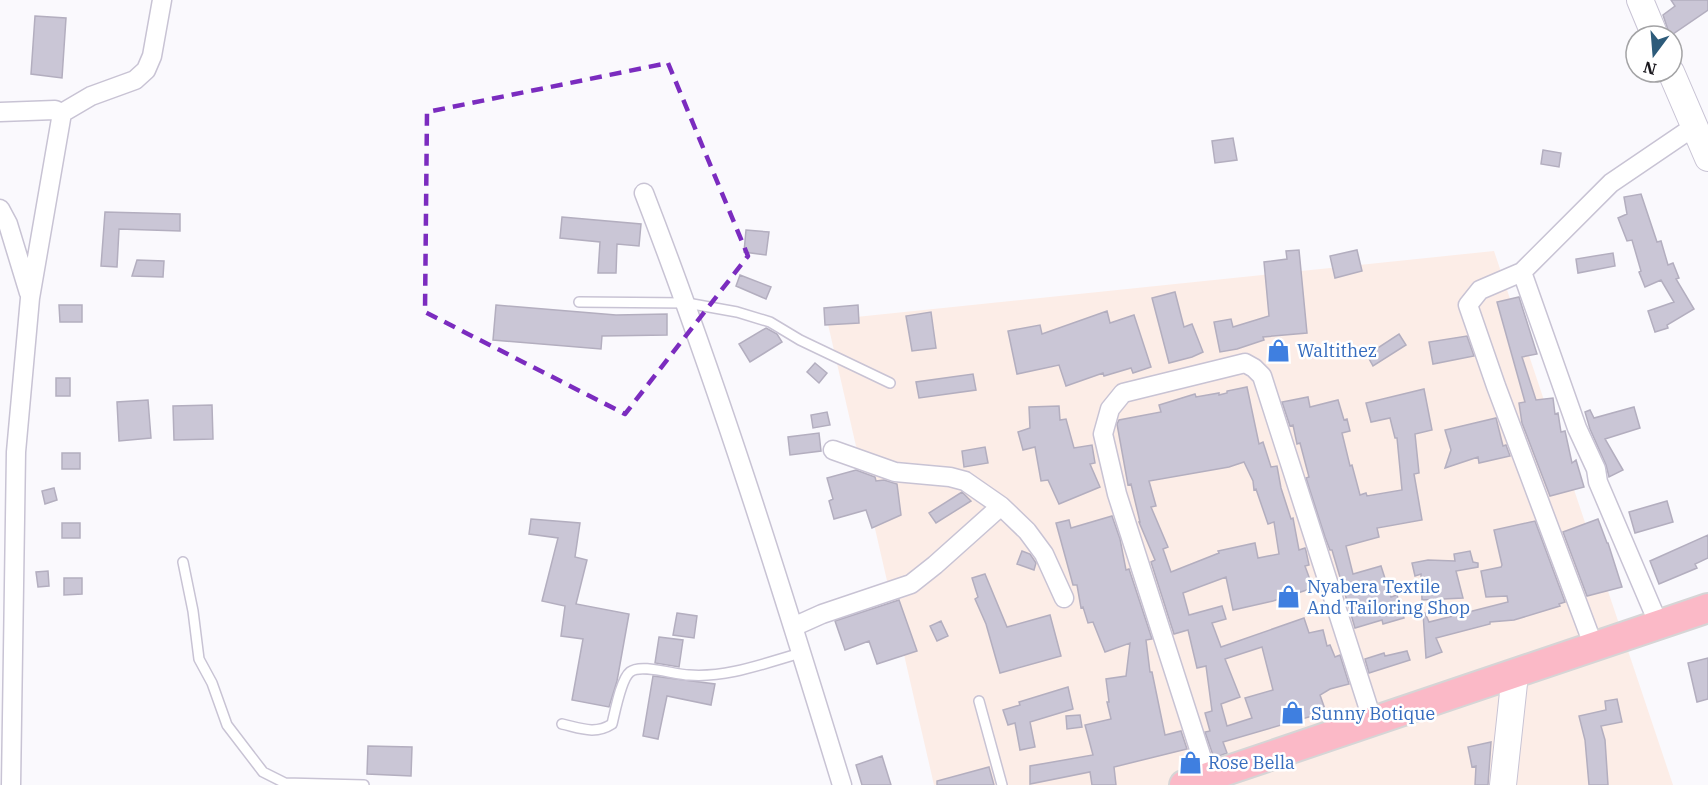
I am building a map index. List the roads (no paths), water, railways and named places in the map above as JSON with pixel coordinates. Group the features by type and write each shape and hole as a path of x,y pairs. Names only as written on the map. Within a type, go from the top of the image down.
{"main road":[{"path":"1196,781 1708,608"}],"street":[{"path":"11,785 16,452 30,298 62,113 91,96 135,80 146,70 152,56 162,0"},
{"path":"1640,0 1651,24"},
{"path":"1676,84 1708,158"},
{"path":"0,112 55,110 62,113"},
{"path":"1594,647 1468,305 1480,290 1522,272 1611,183 1695,126"},
{"path":"644,194 687,303 842,785"},
{"path":"0,209 11,233 30,298"},
{"path":"1522,272 1577,428 1659,625"},
{"path":"1196,781 1117,494 1103,434 1110,409 1123,393 1245,363 1262,376 1373,722"},
{"path":"833,450 895,472 950,477 965,481 1001,506 1027,531 1044,554 1064,598"},
{"path":"793,627 832,610 910,584 935,566 1001,506"},
{"path":"1503,785 1515,674"}],"lane":[{"path":"579,302 687,303 737,312 770,322 800,340 890,384"},
{"path":"183,562 193,611 199,659 212,683 227,724 263,772 285,783 364,785"},
{"path":"562,724 603,730 612,724 623,684 627,674 632,670 652,670 689,676 718,674 801,653"},
{"path":"978,701 1002,785"}],"place":[{"name":"Waltithez","path":"1279,350"},
{"name":"Nyabera Textile And Tailoring Shop","path":"1289,596"},
{"name":"Sunny Botique","path":"1293,713"},
{"name":"Rose Bella","path":"1190,762"}]}
